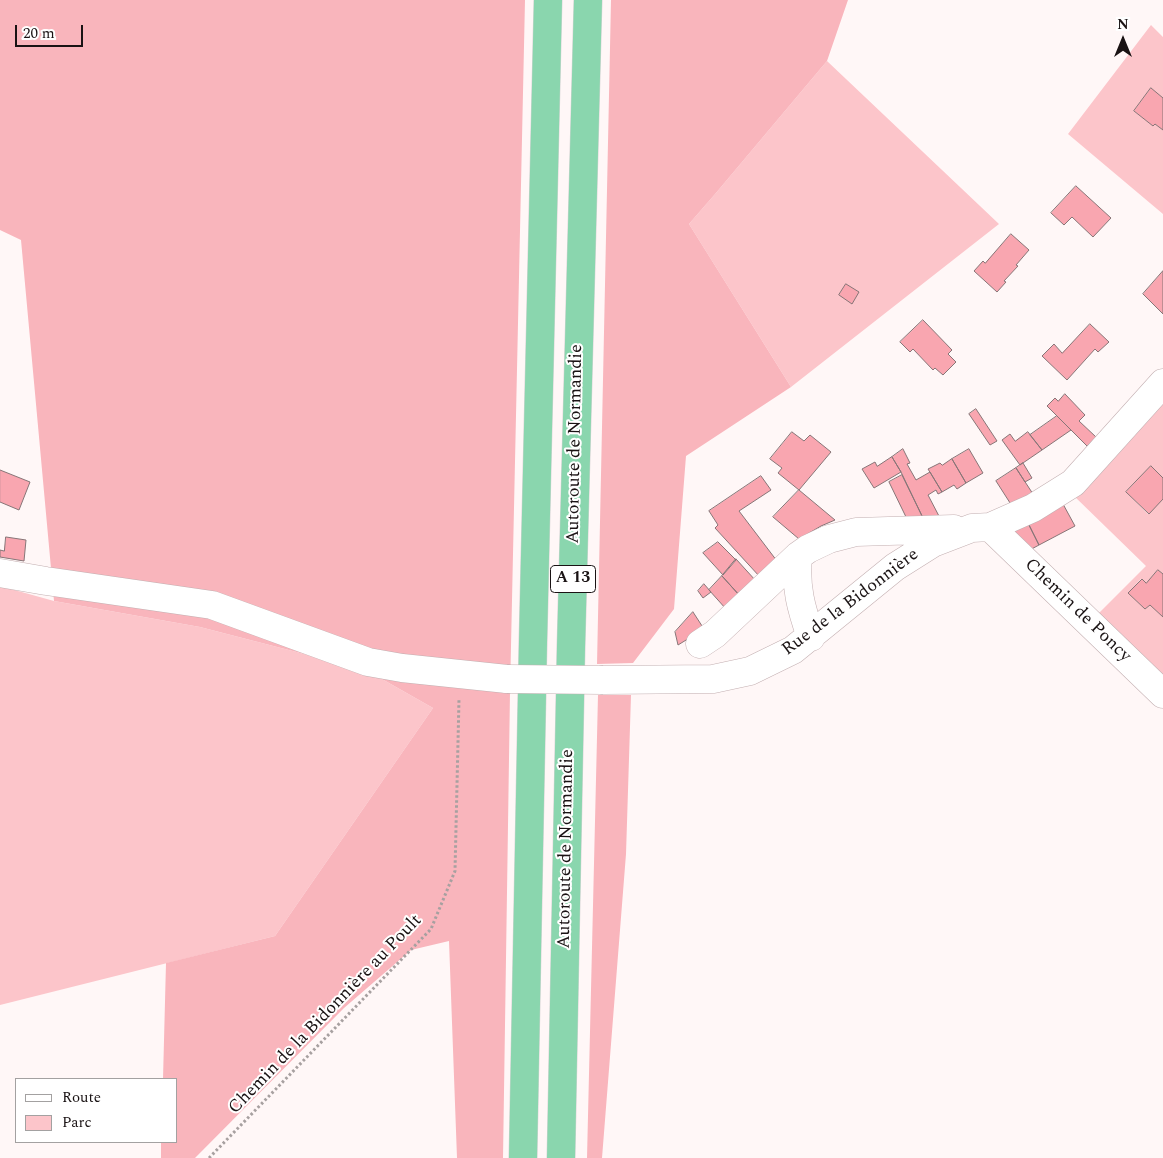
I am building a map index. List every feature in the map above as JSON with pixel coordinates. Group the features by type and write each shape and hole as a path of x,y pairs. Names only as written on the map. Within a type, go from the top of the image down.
{"highway":[{"name":"A 13","path":"523,1158 548,0"},
{"name":"Autoroute de Normandie","path":"561,1158 571,657 588,0"}],"street":[{"name":"Rue de la Bidonnière","path":"0,573 212,605 368,662 402,668 507,679 712,679 750,671 793,650 895,567 933,543 981,528 1033,508 1073,483 1163,383"},
{"path":"700,644 715,634 798,556 829,539 856,532 981,528"},
{"name":"Chemin de Poncy","path":"981,528 1163,694"},
{"path":"798,556 796,570 798,594 811,637"}],"path":[{"name":"Chemin de la Bidonnière au Poult","path":"209,1158 431,929 455,871 459,674"}],"green space":[{"path":"1151,25 1163,37 1163,98 1151,89 1134,111 1153,126 1155,124 1163,130 1163,214 1068,134"},
{"path":"827,61 999,224 791,387 689,224"},
{"path":"1163,400 1163,478 1151,467 1126,492 1148,514 1163,499 1163,574 1158,570 1146,583 1141,579 1128,593 1145,609 1150,605 1163,617 1163,681 1095,617 1146,566 1073,495"},
{"path":"0,586 54,601 200,627 366,670 433,708 275,936 0,1005"}],"shaded area":[{"path":"0,0 525,0 510,692 503,1158 457,1158 449,941 411,950 344,1008 195,1158 161,1158 161,1143 178,1143 178,1078 163,1078 166,963 275,936 433,708 366,670 200,627 54,601 21,240 0,230"},
{"path":"611,0 848,0 827,61 689,224 791,387 686,456 674,609 633,663 597,664"},
{"path":"598,695 631,695 626,854 602,1158 587,1158"}],"building":[{"path":"1151,88 1163,98 1163,130 1155,124 1153,126 1134,111"},
{"path":"1076,186 1111,218 1093,237 1072,217 1064,225 1051,213"},
{"path":"1011,234 1029,250 997,292 974,271 983,261 985,263"},
{"path":"1163,271 1163,314 1143,294"},
{"path":"846,284 859,292 852,304 839,295"},
{"path":"923,320 952,350 948,354 956,362 943,375 935,368 933,370 913,349 910,352 900,342"},
{"path":"1090,324 1109,342 1098,352 1095,349 1067,380 1042,356 1054,344 1062,353"},
{"path":"1065,394 1085,415 1079,421 1096,437 1087,446 1047,406 1055,398 1058,401"},
{"path":"976,409 997,441 990,445 969,414"},
{"path":"1057,416 1071,430 1042,450 1030,435"},
{"path":"792,432 804,441 810,435 831,452 799,490 778,473 782,468 770,459"},
{"path":"1028,432 1042,450 1020,465 1002,440 1010,434 1015,441"},
{"path":"903,449 910,463 907,464 916,480 930,472 942,492 938,494 936,490 928,495 940,518 923,518 892,457"},
{"path":"969,449 983,473 966,483 952,459"},
{"path":"892,457 901,472 874,488 862,469 875,462 877,466"},
{"path":"952,459 966,483 957,489 954,485 942,492 928,469 940,463 942,465"},
{"path":"1023,463 1032,478 1025,482 1016,468"},
{"path":"1151,466 1163,478 1163,499 1149,514 1126,492"},
{"path":"1016,468 1033,494 1012,506 996,481"},
{"path":"0,470 30,482 19,510 0,502"},
{"path":"902,475 923,518 906,517 889,482"},
{"path":"761,476 771,490 739,511 777,561 760,577 715,528 718,525 709,511"},
{"path":"799,490 835,520 799,539 773,517"},
{"path":"1063,504 1075,526 1039,545 1028,523"},
{"path":"1028,523 1039,545 1026,552 1013,530"},
{"path":"6,537 26,540 24,561 0,557 0,550 4,551"},
{"path":"718,542 736,560 723,575 703,553"},
{"path":"736,559 756,581 740,596 722,576"},
{"path":"1158,570 1163,574 1163,617 1150,605 1145,609 1128,593 1142,579 1146,583"},
{"path":"722,576 740,596 726,609 709,590"},
{"path":"704,584 711,592 703,598 698,591"},
{"path":"693,612 704,629 678,645 675,632"}]}
